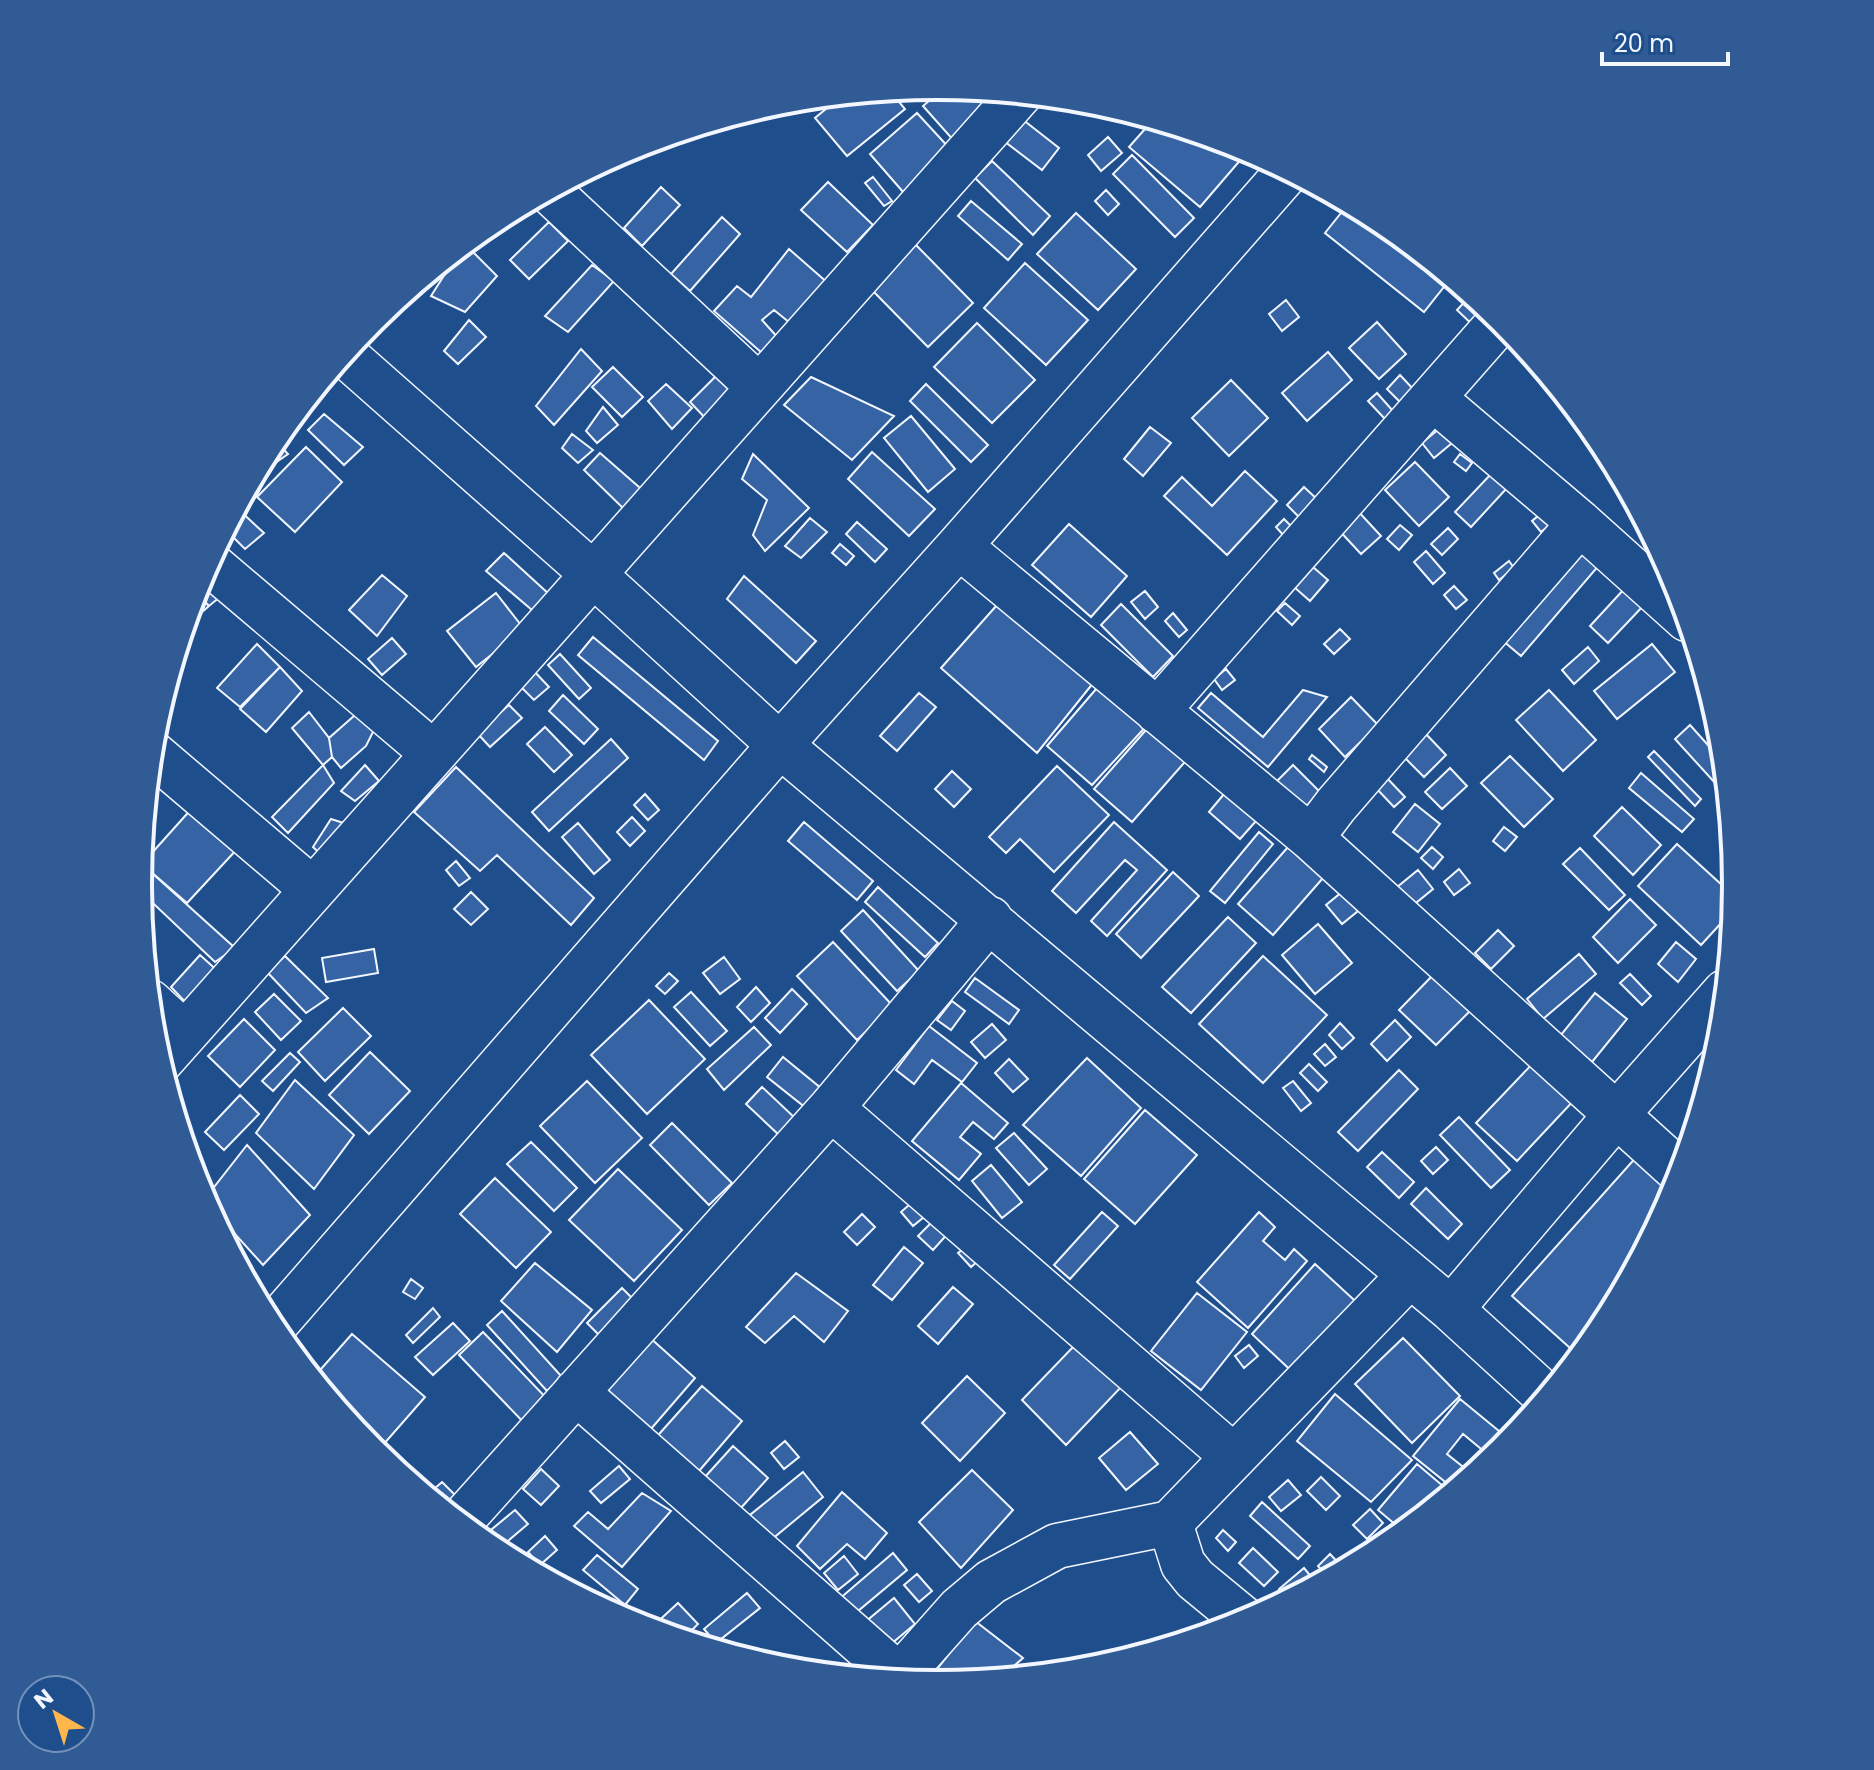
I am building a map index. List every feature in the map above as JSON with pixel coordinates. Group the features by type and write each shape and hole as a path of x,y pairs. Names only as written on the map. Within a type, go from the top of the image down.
{"street":[{"path":"172,1047 1011,104"},
{"path":"282,1317 780,745 1281,179"},
{"path":"557,199 759,387"},
{"path":"1157,711 1492,330"},
{"path":"352,361 593,574 780,745 1451,1309 1538,1389"},
{"path":"1434,399 1669,602"},
{"path":"1311,838 1346,793 1580,523"},
{"path":"959,546 1311,838 1670,1163"},
{"path":"218,571 433,753"},
{"path":"162,762 312,889"},
{"path":"467,1514 831,1108 990,919"},
{"path":"1451,1309 1712,1007"},
{"path":"831,1108 1234,1457"},
{"path":"906,1669 959,1609 991,1582 1018,1566 1057,1546 1170,1523 1410,1275"},
{"path":"576,1392 887,1668"},
{"path":"1170,1523 1183,1564 1195,1579 1234,1611"}],"building":[{"path":"930,100 987,102 955,142 923,106"},
{"path":"899,102 905,109 847,156 815,118 827,108 835,107"},
{"path":"917,113 952,151 904,193 870,154"},
{"path":"1022,119 1059,148 1042,170 1004,141"},
{"path":"1145,129 1239,161 1200,207 1129,147"},
{"path":"1108,137 1122,153 1101,171 1088,155"},
{"path":"1132,155 1194,218 1175,237 1113,174"},
{"path":"992,161 1050,216 1033,235 975,178"},
{"path":"873,177 892,201 884,206 865,183"},
{"path":"828,182 873,225 847,252 801,210"},
{"path":"661,187 680,205 642,246 624,228"},
{"path":"1106,190 1119,204 1108,215 1095,201"},
{"path":"971,201 1022,244 1008,260 958,216"},
{"path":"1342,212 1415,262 1444,286 1424,312 1325,233"},
{"path":"1076,213 1136,269 1098,310 1037,254"},
{"path":"722,217 740,234 690,291 671,274"},
{"path":"549,222 568,241 529,279 510,260"},
{"path":"915,244 973,303 928,347 870,288"},
{"path":"789,249 829,284 790,323 774,310 762,320 779,339 762,353 714,311 737,286 751,297"},
{"path":"473,252 497,276 465,312 431,296 445,273"},
{"path":"1025,263 1088,320 1046,365 984,308"},
{"path":"592,265 614,281 568,332 545,316"},
{"path":"1286,300 1299,317 1282,331 1269,314"},
{"path":"1463,303 1484,322 1477,329 1457,310"},
{"path":"469,320 486,337 458,364 444,351"},
{"path":"1377,322 1406,354 1379,379 1349,348"},
{"path":"977,323 1035,380 992,423 934,367"},
{"path":"581,349 602,371 554,425 536,406"},
{"path":"1328,352 1352,380 1307,421 1282,393"},
{"path":"613,367 643,397 622,417 592,387"},
{"path":"721,371 742,392 710,423 690,402"},
{"path":"1400,375 1415,391 1402,404 1387,389"},
{"path":"811,377 894,416 852,460 784,405"},
{"path":"1231,380 1268,418 1229,456 1192,418"},
{"path":"666,384 692,408 672,429 648,401"},
{"path":"926,384 988,445 971,462 910,401"},
{"path":"1377,393 1393,411 1385,419 1368,401"},
{"path":"603,407 618,425 597,443 586,431"},
{"path":"324,414 363,447 344,465 308,430"},
{"path":"911,416 955,469 928,492 884,438"},
{"path":"1446,423 1458,438 1434,458 1422,443"},
{"path":"1150,427 1171,443 1143,476 1124,459"},
{"path":"572,434 593,450 578,463 562,448"},
{"path":"306,447 342,482 295,532 257,497"},
{"path":"284,449 288,454 275,463"},
{"path":"872,452 935,509 909,536 848,479"},
{"path":"600,453 647,494 626,511 584,470"},
{"path":"753,454 809,508 765,551 753,535 767,500 742,479"},
{"path":"1460,454 1472,463 1466,471 1454,462"},
{"path":"1415,462 1449,497 1419,526 1385,490"},
{"path":"1245,471 1277,501 1227,555 1164,496 1182,477 1212,506"},
{"path":"1492,473 1507,488 1471,527 1455,512"},
{"path":"1304,487 1319,501 1301,519 1287,505"},
{"path":"1356,509 1381,536 1361,554 1336,527"},
{"path":"1543,512 1552,523 1541,532 1532,521"},
{"path":"245,515 264,533 245,549 233,537"},
{"path":"810,518 827,532 801,558 785,546"},
{"path":"1284,519 1292,527 1284,536 1276,527"},
{"path":"857,522 887,549 875,562 846,534"},
{"path":"1069,524 1127,576 1091,617 1032,565"},
{"path":"1400,525 1412,535 1399,550 1387,539"},
{"path":"1448,528 1458,539 1442,555 1431,544"},
{"path":"840,544 854,556 846,565 832,553"},
{"path":"1582,548 1601,563 1521,656 1502,640"},
{"path":"1426,551 1445,573 1433,584 1414,562"},
{"path":"504,553 550,595 539,616 486,571"},
{"path":"1509,561 1514,568 1499,580 1494,573"},
{"path":"1313,567 1328,580 1310,601 1294,587"},
{"path":"382,575 407,596 377,636 349,610"},
{"path":"744,576 816,641 796,663 727,599"},
{"path":"212,585 226,592 209,606 206,602"},
{"path":"1454,586 1467,600 1456,609 1444,595"},
{"path":"1626,587 1645,604 1608,643 1590,626"},
{"path":"1145,591 1158,607 1145,619 1131,602"},
{"path":"496,593 524,629 476,667 447,631"},
{"path":"1005,596 1098,677 1037,753 941,668"},
{"path":"1285,603 1300,616 1292,625 1277,611"},
{"path":"1121,604 1173,656 1153,677 1101,625"},
{"path":"1173,613 1187,630 1179,637 1165,621"},
{"path":"1340,629 1350,639 1334,654 1324,644"},
{"path":"593,637 718,741 704,760 578,655"},
{"path":"392,638 406,654 382,675 368,659"},
{"path":"257,644 280,667 240,707 217,688"},
{"path":"1652,644 1675,672 1617,719 1594,691"},
{"path":"1588,647 1599,661 1574,684 1562,670"},
{"path":"560,654 591,688 579,699 548,665"},
{"path":"280,667 302,691 266,732 240,709"},
{"path":"532,669 549,687 534,700 517,683"},
{"path":"1226,669 1235,680 1222,690 1214,679"},
{"path":"1103,681 1151,721 1092,785 1047,746"},
{"path":"1303,690 1327,697 1268,767 1198,708 1211,693 1263,737"},
{"path":"1549,690 1596,740 1563,771 1516,720"},
{"path":"919,693 936,707 897,751 880,736"},
{"path":"563,695 598,729 584,744 549,711"},
{"path":"1351,697 1378,725 1345,757 1319,729"},
{"path":"509,705 522,718 490,747 477,733"},
{"path":"363,708 379,720 366,746 341,768 332,757 329,738"},
{"path":"309,712 329,738 332,757 323,765 292,728"},
{"path":"1153,722 1191,755 1132,822 1094,789"},
{"path":"1690,725 1709,747 1715,783 1675,739"},
{"path":"545,727 572,755 554,772 527,744"},
{"path":"1425,733 1446,755 1424,777 1403,756"},
{"path":"611,739 628,758 549,831 532,812"},
{"path":"1654,751 1701,799 1695,806 1648,757"},
{"path":"1312,755 1327,767 1324,772 1309,759"},
{"path":"1510,756 1553,799 1524,827 1481,783"},
{"path":"323,765 334,783 288,833 272,817"},
{"path":"365,765 379,781 355,801 341,791"},
{"path":"1293,765 1320,792 1303,810 1276,782"},
{"path":"1057,766 1109,815 1054,872 1020,839 1006,853 989,837"},
{"path":"456,767 594,898 571,925 497,855 480,871 414,812"},
{"path":"1450,768 1467,786 1442,809 1425,792"},
{"path":"952,771 971,789 954,807 935,789"},
{"path":"1641,773 1694,819 1682,832 1629,788"},
{"path":"1385,776 1405,797 1394,807 1375,787"},
{"path":"645,794 659,810 648,820 634,805"},
{"path":"1224,794 1256,821 1240,839 1209,812"},
{"path":"1415,804 1440,824 1418,852 1393,832"},
{"path":"194,806 239,847 187,903 152,873 153,851"},
{"path":"1622,807 1661,845 1633,875 1594,836"},
{"path":"632,817 645,831 630,846 617,832"},
{"path":"331,819 350,825 325,858 313,847"},
{"path":"804,822 873,881 857,900 788,841"},
{"path":"1114,822 1167,870 1107,936 1091,921 1137,870 1125,860 1076,913 1052,891"},
{"path":"578,823 610,860 594,874 562,837"},
{"path":"1504,827 1517,837 1505,851 1493,841"},
{"path":"1259,832 1273,844 1225,903 1210,891"},
{"path":"1677,844 1722,885 1720,924 1701,945 1638,886"},
{"path":"1288,847 1323,878 1273,935 1238,904"},
{"path":"1432,847 1443,857 1433,869 1421,858"},
{"path":"1580,848 1625,895 1609,910 1563,864"},
{"path":"456,861 470,878 459,886 446,870"},
{"path":"1459,869 1470,883 1454,895 1444,882"},
{"path":"1418,870 1433,889 1411,907 1396,888"},
{"path":"1173,872 1199,896 1141,958 1116,934"},
{"path":"152,873 235,948 215,962 153,903"},
{"path":"878,887 938,943 925,957 865,902"},
{"path":"471,892 488,909 471,925 454,909"},
{"path":"1342,892 1358,911 1342,924 1326,905"},
{"path":"1630,899 1656,925 1618,963 1593,937"},
{"path":"863,910 919,971 897,991 841,931"},
{"path":"1228,917 1256,943 1191,1013 1162,987"},
{"path":"1318,924 1352,963 1315,994 1282,955"},
{"path":"1498,930 1514,946 1491,969 1475,953"},
{"path":"833,942 893,1006 857,1040 797,976"},
{"path":"1676,942 1696,959 1678,982 1658,964"},
{"path":"374,949 378,973 326,982 322,958"},
{"path":"1579,954 1596,974 1543,1019 1527,999"},
{"path":"200,955 221,974 190,1007 171,987"},
{"path":"285,956 328,998 306,1013 267,972"},
{"path":"1263,956 1327,1015 1263,1083 1199,1024"},
{"path":"724,957 740,979 720,994 703,973"},
{"path":"1436,972 1474,1007 1436,1045 1399,1010"},
{"path":"669,973 678,981 665,994 656,986"},
{"path":"1630,974 1651,996 1642,1005 1620,983"},
{"path":"975,978 1019,1010 1009,1024 965,992"},
{"path":"756,987 770,1003 751,1022 737,1007"},
{"path":"792,989 807,1004 780,1033 765,1018"},
{"path":"691,992 727,1031 710,1046 674,1007"},
{"path":"1595,993 1627,1019 1592,1062 1560,1036"},
{"path":"274,994 301,1021 281,1040 255,1012"},
{"path":"649,1000 705,1059 647,1114 591,1055"},
{"path":"952,1001 965,1011 951,1030 937,1020"},
{"path":"343,1008 371,1036 325,1081 298,1052"},
{"path":"244,1019 275,1050 240,1087 208,1056"},
{"path":"1395,1020 1411,1037 1387,1061 1371,1044"},
{"path":"1340,1023 1354,1038 1342,1049 1329,1035"},
{"path":"992,1024 1006,1040 985,1058 971,1042"},
{"path":"929,1026 977,1063 962,1082 932,1060 914,1084 896,1070"},
{"path":"754,1027 771,1045 724,1090 707,1069"},
{"path":"1325,1044 1336,1057 1325,1066 1314,1054"},
{"path":"370,1052 410,1091 369,1134 329,1095"},
{"path":"290,1053 300,1062 273,1091 262,1081"},
{"path":"783,1057 822,1089 806,1108 767,1077"},
{"path":"1087,1058 1141,1108 1081,1176 1023,1125"},
{"path":"1009,1059 1028,1079 1013,1092 995,1073"},
{"path":"1537,1059 1577,1097 1517,1161 1476,1123"},
{"path":"1309,1064 1327,1082 1318,1091 1300,1073"},
{"path":"1399,1070 1418,1089 1358,1151 1338,1132"},
{"path":"295,1080 354,1135 314,1189 256,1133"},
{"path":"587,1081 642,1138 595,1183 540,1126"},
{"path":"1293,1081 1311,1103 1301,1111 1283,1088"},
{"path":"961,1083 1008,1123 994,1139 973,1122 960,1137 981,1154 959,1180 912,1141"},
{"path":"762,1087 795,1118 779,1135 746,1104"},
{"path":"240,1095 259,1114 224,1150 205,1132"},
{"path":"1145,1110 1197,1155 1135,1224 1084,1179"},
{"path":"1459,1117 1510,1170 1491,1188 1440,1135"},
{"path":"672,1123 732,1183 709,1205 650,1145"},
{"path":"1014,1133 1047,1169 1029,1185 996,1148"},
{"path":"531,1142 577,1188 554,1211 507,1164"},
{"path":"247,1145 310,1215 263,1265 233,1232 213,1188"},
{"path":"1436,1147 1448,1160 1433,1174 1421,1161"},
{"path":"1382,1152 1414,1182 1399,1198 1367,1167"},
{"path":"1639,1154 1664,1180 1617,1278 1570,1348 1512,1296"},
{"path":"991,1165 1022,1202 1002,1218 972,1181"},
{"path":"618,1169 682,1230 634,1281 569,1220"},
{"path":"495,1178 551,1232 516,1268 460,1214"},
{"path":"1426,1188 1462,1224 1448,1239 1411,1204"},
{"path":"918,1197 930,1212 913,1226 901,1212"},
{"path":"1102,1212 1118,1226 1070,1279 1054,1265"},
{"path":"1259,1212 1275,1227 1263,1241 1285,1260 1294,1249 1307,1261 1248,1328 1197,1282"},
{"path":"862,1214 875,1227 857,1245 844,1232"},
{"path":"937,1217 951,1230 933,1250 918,1236"},
{"path":"904,1247 923,1263 892,1300 873,1285"},
{"path":"966,1247 978,1261 971,1267 958,1253"},
{"path":"535,1263 592,1310 557,1352 501,1301"},
{"path":"1315,1264 1365,1310 1301,1380 1252,1334"},
{"path":"796,1273 848,1311 824,1342 794,1316 765,1343 746,1327"},
{"path":"411,1279 423,1288 415,1299 403,1292"},
{"path":"953,1287 973,1304 938,1344 918,1326"},
{"path":"622,1288 637,1303 603,1339 587,1323"},
{"path":"1197,1293 1247,1332 1201,1390 1151,1351"},
{"path":"433,1308 440,1317 413,1343 406,1335"},
{"path":"502,1311 562,1377 547,1391 487,1325"},
{"path":"453,1323 470,1341 433,1375 415,1357"},
{"path":"483,1332 553,1405 529,1428 459,1355"},
{"path":"352,1334 425,1397 385,1443 320,1370"},
{"path":"648,1336 695,1378 644,1437 596,1396"},
{"path":"1403,1338 1460,1396 1412,1443 1355,1384"},
{"path":"1249,1345 1258,1356 1244,1368 1235,1356"},
{"path":"1073,1347 1124,1384 1066,1445 1022,1400"},
{"path":"967,1376 1005,1413 960,1461 922,1423"},
{"path":"702,1386 742,1421 693,1478 652,1442"},
{"path":"1335,1394 1412,1460 1371,1502 1297,1441"},
{"path":"1460,1399 1500,1432 1482,1450 1463,1434 1447,1454 1463,1467 1446,1482 1413,1456"},
{"path":"1130,1432 1158,1464 1126,1490 1099,1458"},
{"path":"785,1441 799,1457 784,1469 771,1453"},
{"path":"733,1446 768,1478 740,1509 704,1478"},
{"path":"1417,1464 1442,1485 1394,1523 1378,1510"},
{"path":"619,1466 630,1479 601,1503 590,1491"},
{"path":"541,1469 559,1486 541,1505 523,1489"},
{"path":"972,1470 1013,1510 961,1568 919,1522"},
{"path":"803,1472 823,1497 765,1545 745,1519"},
{"path":"1321,1477 1340,1496 1326,1510 1307,1491"},
{"path":"1288,1480 1301,1495 1281,1511 1269,1497"},
{"path":"442,1482 463,1503 458,1507 435,1488"},
{"path":"842,1492 887,1533 865,1559 847,1544 820,1569 797,1546"},
{"path":"642,1493 671,1511 622,1567 574,1526 588,1512 608,1529"},
{"path":"1262,1502 1310,1546 1298,1559 1250,1516"},
{"path":"1370,1509 1383,1523 1367,1539 1353,1525"},
{"path":"515,1510 528,1524 507,1542 490,1530"},
{"path":"1223,1530 1236,1542 1228,1551 1216,1538"},
{"path":"545,1536 557,1550 542,1564 528,1552"},
{"path":"1253,1548 1278,1572 1264,1586 1239,1563"},
{"path":"893,1553 907,1570 852,1616 838,1600"},
{"path":"1330,1554 1336,1561 1321,1569 1318,1566"},
{"path":"597,1555 638,1589 625,1605 583,1570"},
{"path":"844,1556 858,1574 838,1590 824,1573"},
{"path":"1304,1568 1310,1575 1284,1589 1279,1589"},
{"path":"917,1574 932,1591 919,1602 904,1585"},
{"path":"747,1593 760,1608 721,1639 710,1636 704,1629"},
{"path":"894,1598 915,1624 885,1649 864,1623"},
{"path":"678,1603 698,1624 692,1630 661,1619"},
{"path":"975,1621 1023,1658 1014,1665 938,1668"}]}
